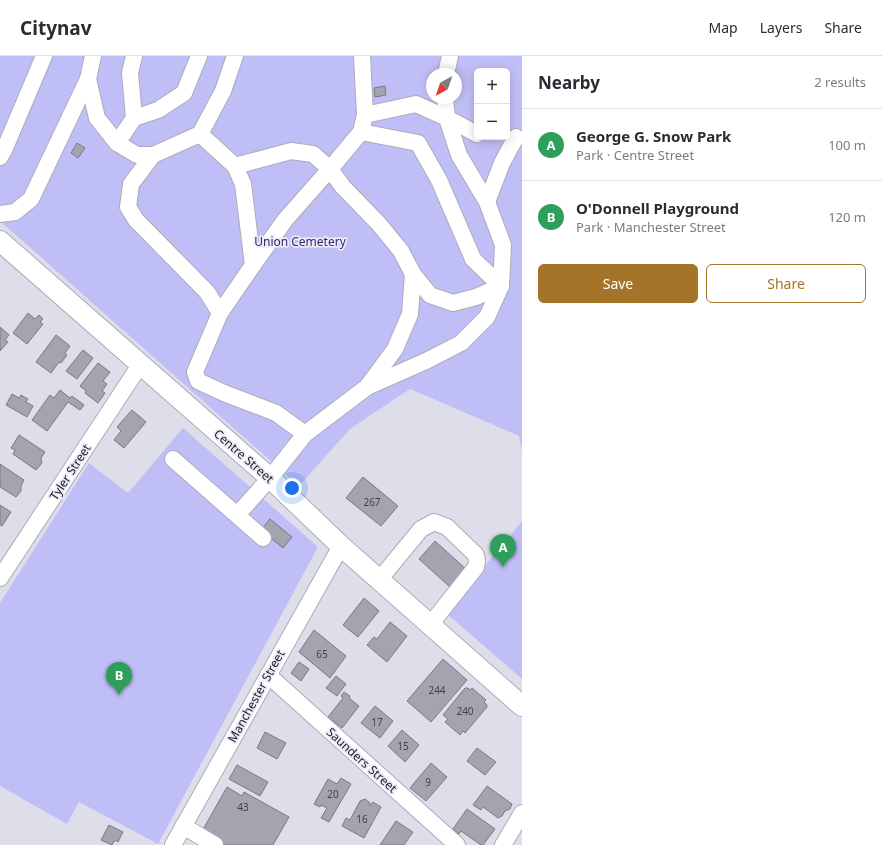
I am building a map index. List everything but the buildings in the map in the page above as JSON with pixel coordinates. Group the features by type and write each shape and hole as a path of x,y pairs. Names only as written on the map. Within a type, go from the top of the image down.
{"main road":[{"name":"Centre Street","path":"0,241 270,478 341,546 522,706"}],"street":[{"path":"2,150 44,56"},
{"path":"0,214 15,212 31,199 88,79 93,56"},
{"path":"117,144 134,118 130,73 134,56"},
{"path":"134,118 158,110 184,93 200,56"},
{"path":"88,79 97,118 117,144 137,155 153,155 200,134 223,91 235,56"},
{"path":"305,434 276,413 224,393 198,381 195,372 220,313 253,265 285,220 361,132 366,115 362,56"},
{"path":"447,68 450,56"},
{"path":"366,115 416,104 474,132"},
{"path":"237,515 270,478 305,434 367,387 460,343 487,317 501,286 503,245 487,202 460,155 447,118 446,104"},
{"path":"361,132 418,143 439,180 473,259 501,286"},
{"path":"200,134 235,166 243,184 253,265"},
{"path":"487,202 502,163 515,136"},
{"path":"235,166 290,151 313,154 330,169 343,187 379,224 401,251 413,274 430,295 453,304 476,297 501,286"},
{"path":"153,155 132,184 128,207 136,220 207,292 220,313"},
{"path":"367,387 395,349 410,314 413,274"},
{"name":"Tyler Street","path":"0,578 140,365"},
{"path":"173,459 263,538"},
{"path":"379,580 421,529 434,522 447,527 476,555 476,567 430,625"},
{"name":"Manchester Street","path":"173,845 341,546"},
{"name":"Saunders Street","path":"268,675 457,845"},
{"path":"503,845 522,813"},
{"path":"183,826 215,845"}],"green space":[{"name":"Union Cemetery","path":"0,56 522,56 522,451 519,436 410,389 350,429 299,486 0,221"},
{"path":"183,428 318,547 158,844 79,802 67,824 0,786 0,603 89,463 128,493"},
{"path":"522,521 522,679 446,613"}],"place":[{"name":"George G. Snow Park","path":"503,567"},
{"name":"O'Donnell Playground","path":"119,695"}]}
